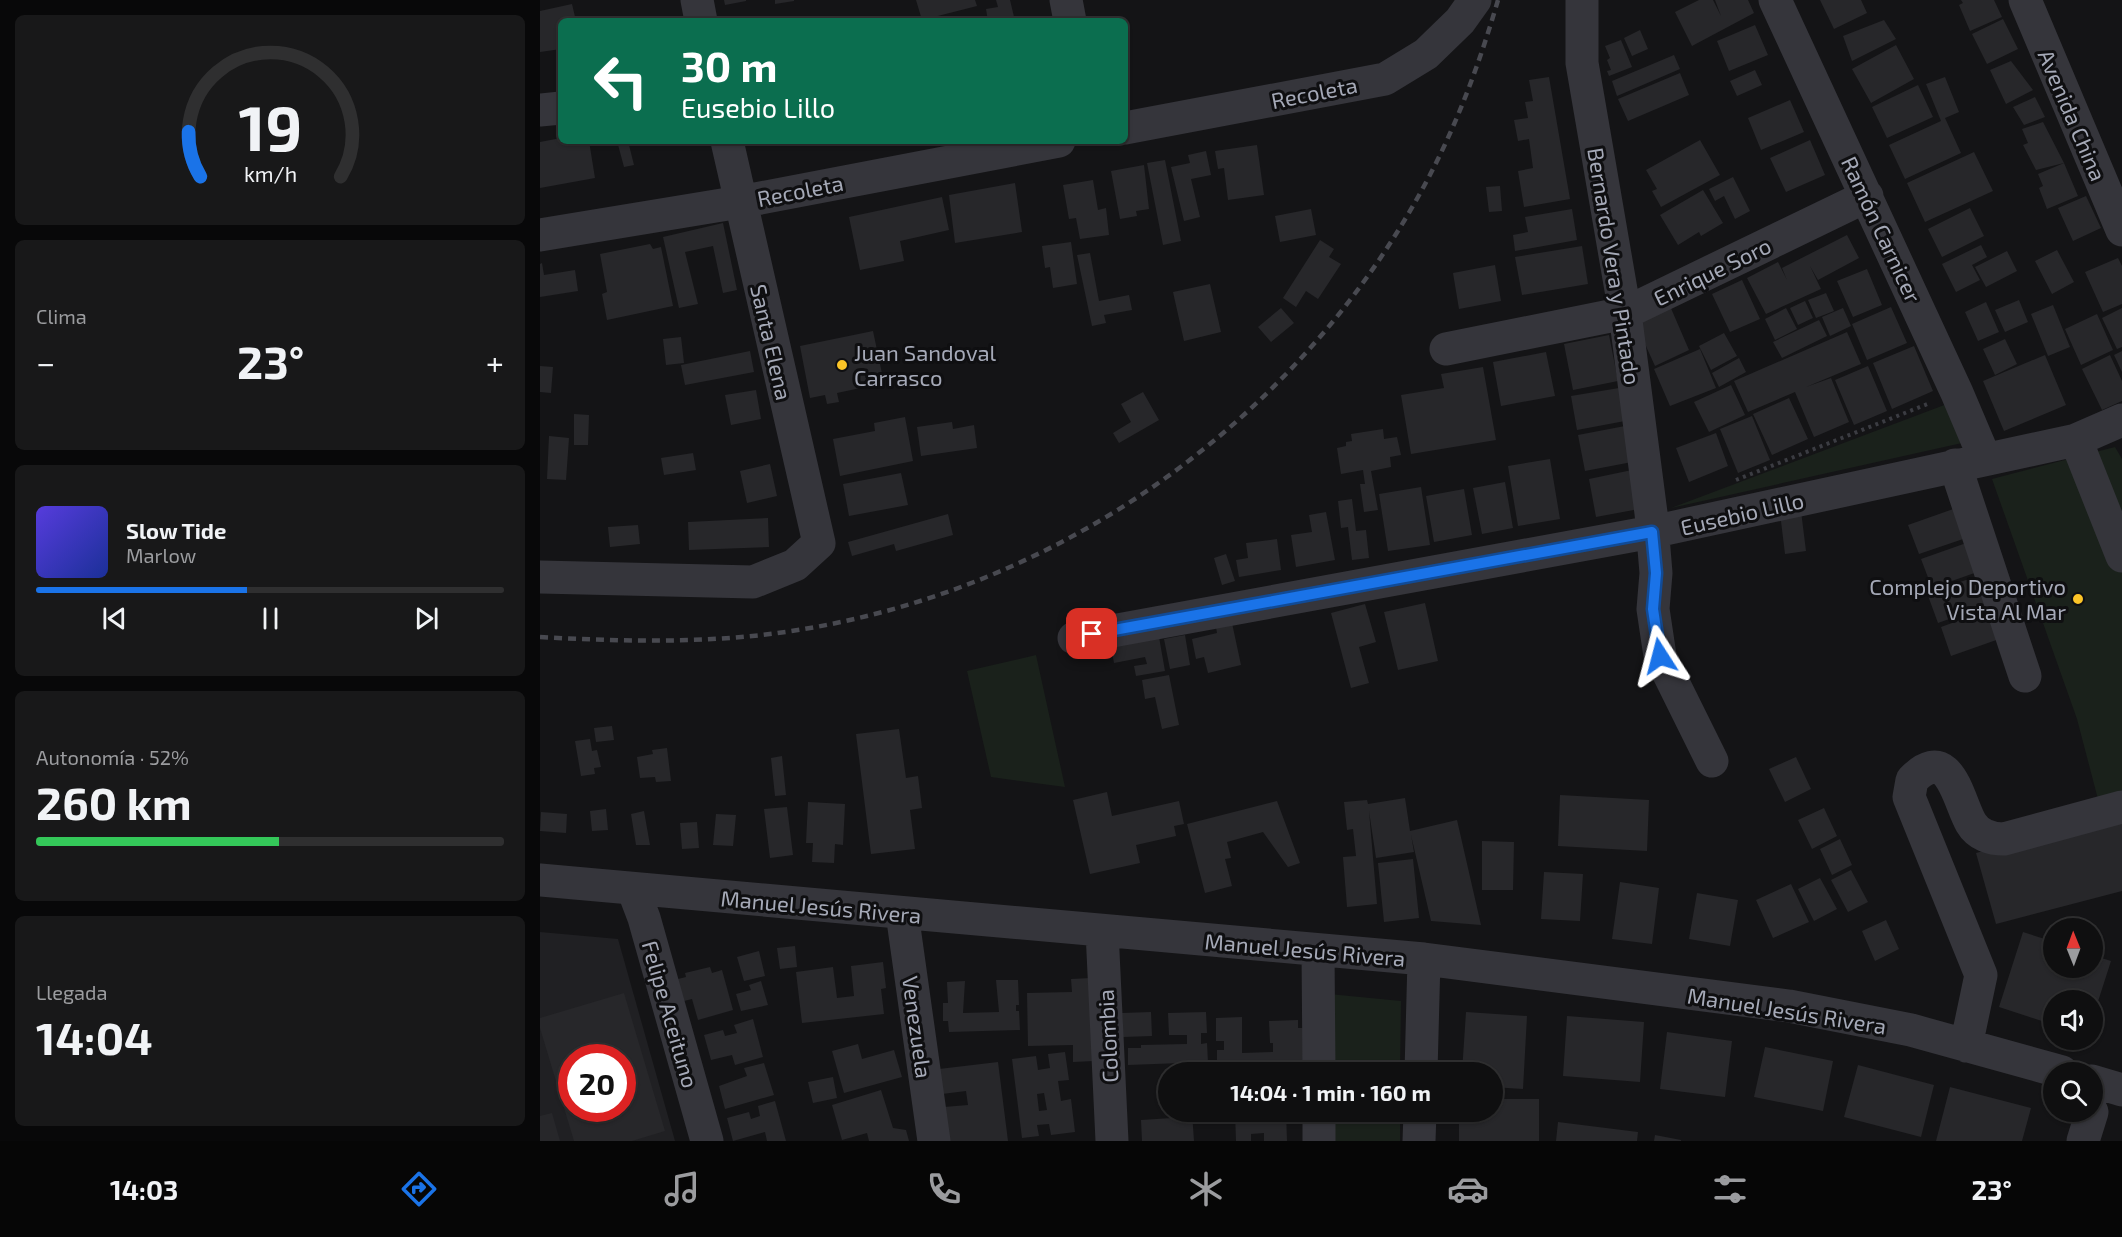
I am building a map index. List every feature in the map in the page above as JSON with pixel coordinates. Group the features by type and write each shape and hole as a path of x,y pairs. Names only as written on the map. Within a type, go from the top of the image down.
{"street":[{"path":"697,0 700,18"},
{"path":"1066,0 1069,18"},
{"name":"Recoleta","path":"1128,127 1385,79 1435,46 1460,21 1475,0"},
{"name":"Bernardo Vera y Pintado","path":"1582,0 1582,63 1625,314 1652,532 1656,573 1653,609 1660,656 1712,762"},
{"name":"Ramón Carnicer","path":"1775,0 1957,393 1970,462 2025,676"},
{"name":"Avenida China","path":"2025,0 2109,170 2122,230"},
{"path":"540,110 558,108"},
{"name":"Santa Elena","path":"540,577 753,582 795,565 819,543 728,144"},
{"name":"Recoleta","path":"540,235 740,202 1043,144"},
{"name":"Enrique Soro","path":"1446,350 1625,314 1867,196"},
{"name":"Eusebio Lillo","path":"1074,638 1652,532 2076,441 2122,420"},
{"path":"2076,441 2122,556"},
{"path":"1966,1046 1981,975 1909,797 1912,780 1925,769 1941,770 1949,774 1954,780 1971,823 1978,831 1996,839 2004,839 2122,807"},
{"name":"Manuel Jesús Rivera","path":"540,880 1424,959 1790,1006 1911,1030 2043,1067"},
{"name":"Felipe Aceituno","path":"633,889 644,918 707,1141"},
{"name":"Venezuela","path":"902,913 934,1141"},
{"name":"Colombia","path":"1102,931 1112,1141"},
{"path":"1318,950 1318,1062"},
{"path":"1421,1062 1424,959"},
{"path":"2083,1141 2106,1090"},
{"path":"1319,1122 1319,1141"},
{"path":"1419,1141 1420,1122"}],"path":[{"path":"1727,483 1957,393"}],"shaded area":[{"path":"1947,404 1962,443 1671,508"},
{"name":"Complejo Deportivo Vista Al Mar","path":"2115,447 2122,459 2122,797 2099,803 2077,719 1992,479"},
{"path":"1036,655 1065,787 991,777 967,671"},
{"path":"540,932 618,939 675,1141 540,1141"},
{"path":"1329,994 1401,1001 1400,1062 1329,1062"},
{"path":"1330,1122 1400,1122 1400,1141 1330,1141"}],"building":[{"path":"724,0 746,0 746,1 725,5"},
{"path":"775,0 794,0 794,1 775,4"},
{"path":"916,0 975,0 977,6 930,18 921,18"},
{"path":"996,0 1010,0 1014,18 988,18 986,9 998,7"},
{"path":"1699,0 1713,0 1721,16 1715,0 1748,0 1754,13 1692,46 1675,12"},
{"path":"1820,0 1861,0 1867,13 1834,29"},
{"path":"1961,0 1994,0 2002,17 1970,31 1959,5 1963,3"},
{"path":"572,4 575,18 558,18 558,49 540,52 540,11"},
{"path":"2003,19 2018,49 1987,64 1972,34"},
{"path":"1884,20 1896,39 1852,61 1843,36"},
{"path":"1755,25 1768,55 1729,71 1717,41"},
{"path":"1640,30 1648,49 1632,56 1624,38"},
{"path":"1621,40 1632,67 1609,76 1607,71 1611,70 1607,60 1610,58 1605,46"},
{"path":"1896,45 1914,79 1871,103 1852,69"},
{"path":"1674,55 1680,69 1617,96 1612,81"},
{"path":"2011,61 2033,90 2006,104 1990,70"},
{"path":"1755,70 1762,85 1737,96 1730,81"},
{"path":"1680,73 1689,95 1628,121 1618,99"},
{"path":"1549,77 1570,199 1524,207 1518,171 1533,168 1529,139 1518,141 1514,120 1528,118 1525,102 1533,101 1529,80"},
{"path":"1945,77 1959,112 1945,118 1961,153 1905,179 1889,145 1941,121 1926,84"},
{"path":"1918,85 1933,117 1887,138 1872,107"},
{"path":"2035,97 2045,117 2024,125 2013,107"},
{"path":"1790,100 1804,132 1761,150 1748,118"},
{"path":"2043,122 2064,163 2036,170 2023,145 2028,143 2022,129"},
{"path":"558,139 558,144 589,144 595,178 540,188 540,142"},
{"path":"1700,140 1720,175 1661,207 1652,191 1657,189 1646,170"},
{"path":"1810,140 1825,175 1786,192 1770,158"},
{"path":"618,144 629,144 634,165 624,167"},
{"path":"1257,145 1264,195 1228,200 1224,168 1218,169 1215,151"},
{"path":"1206,151 1211,175 1191,179 1200,217 1184,221 1171,167 1190,163 1188,155"},
{"path":"1974,152 1993,191 1925,222 1907,183"},
{"path":"1165,160 1181,241 1163,245 1147,163"},
{"path":"2064,163 2078,196 2047,209 2039,188 2043,186 2038,174"},
{"path":"1144,165 1149,209 1136,211 1137,216 1120,219 1111,171"},
{"path":"1733,177 1750,211 1735,219 1724,196 1715,201 1709,189"},
{"path":"1093,180 1098,210 1106,208 1109,235 1080,239 1076,218 1069,219 1063,185"},
{"path":"1015,183 1022,232 955,243 949,195"},
{"path":"1500,186 1502,211 1489,212 1486,187"},
{"path":"1703,190 1723,223 1701,236 1699,232 1678,245 1660,215"},
{"path":"2086,196 2101,228 2073,241 2058,208"},
{"path":"942,197 949,230 900,241 904,261 860,270 849,217"},
{"path":"1970,208 1984,236 1942,257 1928,229"},
{"path":"1311,209 1316,235 1280,242 1275,216"},
{"path":"1572,209 1577,240 1515,251 1513,235 1528,232 1525,217"},
{"path":"723,223 737,290 723,293 713,246 685,252 698,304 679,308 663,237"},
{"path":"1847,235 1859,258 1818,280 1810,266 1821,289 1766,314 1747,278 1778,262 1787,280 1782,268"},
{"path":"1320,240 1334,249 1329,257 1341,264 1318,299 1306,291 1296,307 1283,298"},
{"path":"1071,242 1077,284 1053,288 1050,267 1045,268 1042,246"},
{"path":"650,244 653,249 661,247 673,306 607,320 602,294 607,292 600,254"},
{"path":"1981,245 1987,257 1972,265 1980,280 1956,292 1942,264"},
{"path":"1582,246 1588,284 1522,295 1515,257"},
{"path":"2057,250 2074,282 2052,294 2035,261"},
{"path":"2007,251 2017,271 1986,287 1975,267"},
{"path":"1090,253 1099,301 1129,295 1132,310 1104,315 1106,323 1092,326 1077,255"},
{"path":"2118,258 2122,266 2122,304 2103,312 2085,272"},
{"path":"542,263 544,275 575,270 578,291 540,297 540,264"},
{"path":"1495,265 1501,301 1459,309 1453,273"},
{"path":"1867,269 1882,305 1853,317 1837,281"},
{"path":"1742,280 1760,319 1730,332 1712,294"},
{"path":"1210,284 1221,332 1184,341 1173,292"},
{"path":"1826,293 1834,311 1816,318 1808,300"},
{"path":"2019,300 2028,322 2005,332 1995,310"},
{"path":"1805,301 1813,318 1798,325 1790,308"},
{"path":"1986,302 1999,332 1978,341 1965,312"},
{"path":"2053,305 2070,347 2048,356 2031,314"},
{"path":"1670,306 1689,350 1655,366 1635,322"},
{"path":"1891,307 1907,343 1867,360 1852,324"},
{"path":"1281,308 1294,323 1271,342 1258,327"},
{"path":"1786,308 1797,329 1775,340 1765,319"},
{"path":"1843,308 1851,326 1830,336 1822,317"},
{"path":"2122,308 2122,347 2117,349 2102,318"},
{"path":"2097,314 2113,350 2081,365 2065,329"},
{"path":"1819,320 1827,336 1782,358 1773,342"},
{"name":"Juan Sandoval Carrasco","path":"873,331 884,383 837,393 839,402 827,404 825,395 810,398 800,346"},
{"path":"1847,332 1861,364 1806,387 1831,378 1849,422 1814,437 1795,392 1748,412 1734,381"},
{"path":"1724,333 1737,356 1711,370 1699,346"},
{"path":"1609,335 1618,381 1573,390 1564,344"},
{"path":"681,337 684,363 666,365 663,339"},
{"path":"2005,339 2017,364 1995,375 1983,349"},
{"path":"1914,346 1933,391 1892,409 1873,363"},
{"path":"1700,349 1716,388 1670,406 1654,369"},
{"path":"750,351 754,372 685,385 681,365"},
{"path":"2122,351 2122,372 2114,355"},
{"path":"1546,352 1555,396 1501,406 1493,362"},
{"path":"2045,355 2066,405 2004,431 1983,381"},
{"path":"2110,355 2122,381 2122,401 2102,410 2082,369"},
{"path":"1739,358 1746,372 1719,387 1712,373"},
{"path":"540,366 553,367 551,393 540,392"},
{"path":"1868,366 1887,411 1854,425 1835,380"},
{"path":"1483,367 1496,440 1411,454 1401,395 1444,388 1441,374"},
{"path":"1731,385 1745,415 1709,432 1694,402"},
{"path":"1619,388 1625,421 1577,430 1571,396"},
{"path":"756,390 761,419 731,425 725,395"},
{"path":"1143,392 1159,420 1119,443 1113,433 1131,422 1121,404"},
{"path":"1789,398 1808,439 1772,455 1753,414"},
{"path":"574,414 589,415 588,445 574,445"},
{"path":"1752,416 1770,460 1738,473 1720,429"},
{"path":"905,417 913,461 840,476 833,439 875,431 874,423"},
{"path":"952,422 953,429 974,425 977,448 921,456 917,427"},
{"path":"1625,426 1632,462 1585,471 1578,435"},
{"path":"1383,429 1384,439 1397,437 1401,455 1390,457 1391,467 1371,471 1378,510 1364,512 1360,484 1365,484 1363,470 1341,474 1337,448 1346,446 1346,442 1352,441 1351,434"},
{"path":"1716,433 1728,466 1689,482 1676,448"},
{"path":"549,436 569,438 566,480 547,479"},
{"path":"693,453 696,470 664,475 661,458"},
{"path":"1550,459 1560,519 1518,526 1508,466"},
{"path":"770,464 777,496 747,503 740,471"},
{"path":"1632,470 1639,509 1596,517 1589,479"},
{"path":"901,473 908,505 849,516 843,484"},
{"path":"1505,482 1513,528 1482,534 1473,488"},
{"path":"1421,487 1430,545 1388,551 1379,494"},
{"path":"1464,489 1472,535 1434,542 1426,496"},
{"path":"1352,499 1356,531 1366,530 1369,558 1352,560 1348,527 1341,528 1338,501"},
{"path":"1959,507 1969,537 1919,554 1908,525"},
{"path":"1801,511 1806,551 1785,554 1780,513"},
{"path":"1326,512 1335,560 1296,567 1291,535 1312,532 1309,515"},
{"path":"948,514 953,535 896,551 894,544 852,556 848,542"},
{"path":"768,518 769,547 689,550 688,522"},
{"path":"638,525 640,544 610,547 608,527"},
{"path":"1277,539 1281,570 1239,577 1236,560 1248,558 1246,543"},
{"path":"1972,541 1983,570 1932,588 1921,559"},
{"path":"1226,554 1235,581 1222,585 1214,558"},
{"path":"1978,576 1989,605 1938,623 1927,593"},
{"path":"1425,603 1438,661 1398,670 1384,612"},
{"path":"1365,604 1376,642 1359,647 1369,683 1351,688 1331,613"},
{"path":"1991,609 2002,638 1951,656 1941,627"},
{"path":"1232,623 1241,665 1208,673 1204,657 1196,659 1192,639 1217,633 1216,627"},
{"path":"1185,635 1190,665 1170,669 1164,639"},
{"path":"1159,637 1165,671 1136,676 1134,666 1147,664 1145,657 1114,663 1111,646"},
{"path":"1169,675 1179,725 1162,729 1155,697 1145,699 1142,680"},
{"path":"612,726 614,740 596,742 594,728"},
{"path":"899,729 906,778 918,776 922,808 910,810 915,849 871,854 856,734"},
{"path":"590,739 592,751 597,750 601,767 594,768 595,774 581,776 575,741"},
{"path":"667,748 671,781 656,782 655,777 640,778 637,757 653,754 652,750"},
{"path":"782,756 786,795 775,796 771,758"},
{"path":"1796,757 1811,789 1785,802 1769,769"},
{"path":"1107,792 1112,816 1179,801 1184,824 1174,826 1176,836 1136,845 1140,863 1090,874 1073,800"},
{"path":"1560,795 1649,800 1647,851 1558,846"},
{"path":"1405,798 1410,831 1457,820 1481,925 1431,921 1411,835 1414,852 1376,858 1369,811 1377,904 1347,907 1343,857 1356,856 1353,829 1347,830 1344,802 1367,800 1368,804"},
{"path":"1277,801 1300,863 1288,867 1263,832 1227,842 1231,858 1225,859 1232,886 1205,893 1187,824"},
{"path":"808,802 845,804 843,845 835,844 834,863 812,862 813,843 806,843"},
{"path":"787,807 793,855 770,858 764,809"},
{"path":"1824,808 1837,836 1812,849 1798,820"},
{"path":"606,809 608,830 592,831 590,811"},
{"path":"644,811 650,845 636,845 631,814"},
{"path":"541,812 567,814 566,833 540,831"},
{"path":"716,814 736,815 733,846 713,845"},
{"path":"2122,814 2122,891 1996,924 1976,853"},
{"path":"697,822 699,848 682,849 680,823"},
{"path":"1840,839 1852,865 1832,875 1820,849"},
{"path":"1482,841 1514,842 1513,890 1482,890"},
{"path":"1413,859 1419,918 1384,922 1378,863"},
{"path":"1851,870 1868,902 1848,912 1831,880"},
{"path":"1544,872 1583,874 1580,921 1541,919"},
{"path":"1820,878 1837,909 1814,921 1798,889"},
{"path":"1620,882 1659,888 1652,944 1612,939"},
{"path":"1791,884 1809,922 1773,938 1756,900"},
{"path":"1697,893 1738,900 1730,946 1689,939"},
{"path":"1886,920 1899,949 1875,961 1862,931"},
{"path":"2023,932 2043,938 2043,978 2103,978 2103,958 2111,961 2102,990 2043,990 2043,1021 1999,1007"},
{"path":"795,946 797,967 780,969 777,948"},
{"path":"759,951 765,976 744,981 737,957"},
{"path":"883,962 886,988 881,989 884,1014 802,1023 796,972 833,967 837,998 854,996 851,966"},
{"path":"710,967 712,973 722,970 733,1010 698,1020 692,999 680,1002 674,980 686,977 685,973"},
{"path":"1091,978 1094,1061 1073,1062 1073,1045 1028,1046 1027,993 1072,992 1071,979"},
{"path":"996,980 1018,980 1019,1005 1016,1005 1016,1011 1019,1011 1020,1030 949,1032 948,1021 943,1021 943,1003 948,1003 947,982 965,981 963,1013 999,1012"},
{"path":"761,981 768,1005 741,1011 736,994 751,990 749,985"},
{"path":"624,993 665,1131 632,1141 574,1141 568,1122 636,1122 636,1044 558,1044 558,1088 540,1028 540,1018"},
{"path":"1151,1012 1152,1036 1123,1037 1122,1013"},
{"path":"1206,1012 1207,1033 1201,1033 1201,1044 1207,1043 1208,1062 1158,1062 1158,1064 1128,1065 1128,1048 1141,1048 1141,1045 1187,1044 1187,1035 1169,1035 1168,1013"},
{"path":"1466,1012 1527,1016 1523,1089 1503,1088 1503,1062 1463,1062"},
{"path":"1567,1016 1644,1022 1640,1082 1563,1076"},
{"path":"1242,1017 1242,1053 1273,1052 1273,1043 1270,1043 1269,1021 1298,1020 1298,1028 1303,1028 1304,1062 1217,1062 1217,1050 1224,1050 1224,1041 1216,1041 1216,1018"},
{"path":"753,1019 763,1057 735,1065 732,1055 711,1060 704,1035 723,1030 725,1036 737,1033 734,1025"},
{"path":"1667,1032 1732,1041 1725,1097 1660,1089"},
{"path":"858,1044 862,1059 894,1050 902,1077 844,1093 832,1051"},
{"path":"1765,1047 1833,1061 1823,1111 1754,1097"},
{"path":"1065,1052 1069,1080 1058,1081 1061,1101 1071,1099 1075,1132 1051,1135 1049,1124 1037,1125 1039,1136 1022,1138 1012,1059 1036,1056 1038,1070 1050,1068 1048,1054","holes":["1044,1093 1047,1110 1039,1111 1037,1094"]},
{"path":"998,1062 1008,1141 948,1141 944,1107 968,1105 966,1091 942,1094 939,1069"},
{"path":"764,1063 774,1095 725,1109 719,1086 747,1076 744,1068"},
{"path":"1858,1065 1934,1085 1921,1137 1844,1117"},
{"path":"833,1077 837,1098 813,1103 808,1082"},
{"path":"1950,1087 2031,1108 2022,1141 1936,1141"},
{"path":"881,1090 893,1128 906,1130 909,1141 869,1141 867,1133 842,1140 832,1105"},
{"path":"1503,1099 1539,1099 1539,1141 1459,1141 1459,1122 1503,1122"},
{"path":"775,1101 786,1141 767,1141 765,1132 733,1141 727,1118 749,1112 751,1119 760,1116 758,1106"},
{"path":"552,1113 560,1141 540,1141 540,1116"},
{"path":"1141,1120 1193,1122 1194,1141 1142,1141"},
{"path":"1235,1122 1286,1122 1287,1141 1264,1141 1264,1133 1251,1134 1251,1141 1236,1141"},
{"path":"1558,1122 1638,1132 1637,1141 1556,1141"},
{"path":"1655,1135 1681,1140 1681,1141 1654,1141"}],"railway":[{"path":"540,637 642,641 743,637 810,628 909,604 1005,569 1095,524 1180,468 1257,403 1327,329 1387,248 1438,159 1456,120 1498,0"}],"place":[{"name":"Juan Sandoval Carrasco","path":"842,365"},
{"name":"Complejo Deportivo Vista Al Mar","path":"2078,599"}],"route":[{"path":"1092,634 1652,532 1656,573 1653,609 1660,656"}]}
